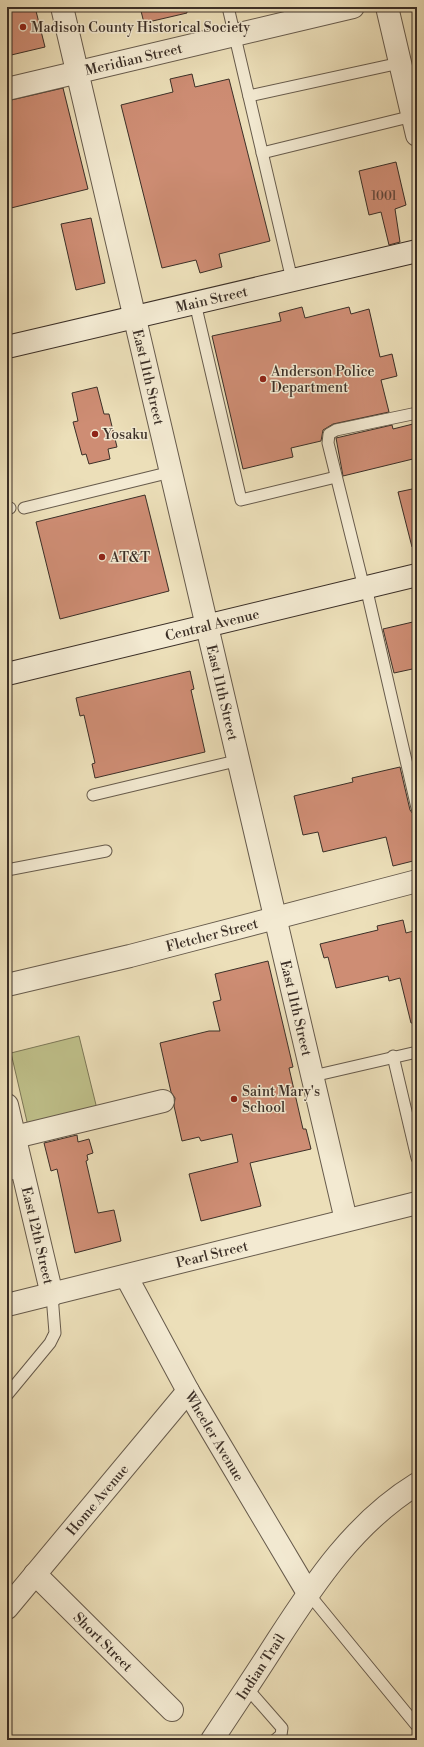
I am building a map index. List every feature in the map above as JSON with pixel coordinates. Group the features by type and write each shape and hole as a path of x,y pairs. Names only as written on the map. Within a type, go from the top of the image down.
{"street":[{"name":"East 11th Street","path":"62,7 134,317 240,760 346,1220"},
{"name":"Meridian Street","path":"7,89 353,7"},
{"path":"387,7 415,126"},
{"name":"Main Street","path":"7,348 417,251"},
{"name":"Central Avenue","path":"7,674 417,575"},
{"name":"Fletcher Street","path":"7,985 130,956 276,917 417,882"},
{"path":"14,1137 163,1101"},
{"name":"East 12th Street","path":"7,1105 14,1137 15,1173 52,1295"},
{"name":"Pearl Street","path":"7,1305 417,1203"},
{"name":"Wheeler Avenue","path":"126,1276 188,1391 308,1593"},
{"name":"Home Avenue","path":"7,1608 109,1488 188,1391"},
{"name":"Indian Trail","path":"220,1737 247,1688 308,1593 352,1538 376,1514 417,1484"},
{"name":"Short Street","path":"35,1574 172,1710"}],"lane":[{"path":"228,7 292,280"},
{"path":"249,96 400,63"},
{"path":"262,153 415,126"},
{"path":"195,303 241,500 336,477"},
{"path":"417,413 336,430 329,434 328,443 365,588 417,808"},
{"path":"24,508 171,472"},
{"path":"93,796 240,760"},
{"path":"7,870 106,851"},
{"path":"313,1076 393,1056 417,1052"},
{"path":"393,1056 417,1158"},
{"path":"7,1395 50,1343 55,1333 52,1295"},
{"path":"308,1593 417,1726"},
{"path":"247,1688 282,1728 281,1735 275,1740"}],"green space":[{"path":"79,1036 97,1109 28,1126 11,1053"}],"building":[{"name":"Madison County Historical Society","path":"7,7 35,7 45,47 7,56"},
{"path":"140,7 186,7 187,13 144,23"},
{"path":"192,74 195,87 229,79 270,241 219,254 222,267 200,273 196,260 162,268 121,105 173,92 170,79"},
{"path":"63,88 88,189 7,209 7,101"},
{"path":"396,162 406,205 395,209 400,242 389,245 381,212 369,215 359,171"},
{"path":"91,218 105,283 76,290 61,224"},
{"path":"302,307 305,318 349,307 351,314 369,309 380,357 392,354 397,376 381,380 389,412 333,424 323,430 321,441 291,448 293,457 243,469 212,336 281,321 279,313"},
{"name":"Yosaku","path":"97,387 104,414 109,414 117,447 108,449 110,459 89,464 86,454 82,455 73,422 78,421 72,393"},
{"path":"417,423 417,458 343,476 336,438 392,425 393,429"},
{"path":"417,488 417,546 412,547 398,492"},
{"name":"AT&T","path":"145,495 169,591 60,619 36,522"},
{"path":"417,621 417,668 394,673 383,629"},
{"path":"190,671 194,689 191,690 205,752 95,778 92,764 95,763 84,715 80,716 76,698"},
{"path":"400,767 410,810 413,814 417,830 417,860 393,866 386,837 323,852 318,832 303,835 294,796 353,782 352,778"},
{"path":"403,920 406,933 417,930 417,1023 411,1023 400,978 389,981 388,976 336,988 328,957 324,958 320,944 378,930 377,926"},
{"name":"Saint Mary's School","path":"268,961 293,1067 289,1068 303,1129 306,1129 311,1149 250,1163 261,1206 201,1221 189,1174 238,1162 232,1134 201,1141 199,1137 182,1141 174,1106 175,1098 171,1092 160,1043 209,1031 220,1031 213,1002 221,1000 215,974"},
{"path":"77,1135 78,1142 89,1139 93,1153 87,1155 88,1160 86,1161 98,1213 114,1210 121,1241 75,1253 57,1169 51,1171 44,1143"}],"place":[{"name":"Madison County Historical Society","path":"23,27"},
{"name":"Anderson Police Department","path":"263,379"},
{"name":"Yosaku","path":"95,434"},
{"name":"AT&T","path":"102,557"},
{"name":"Saint Mary's School","path":"234,1099"}]}
